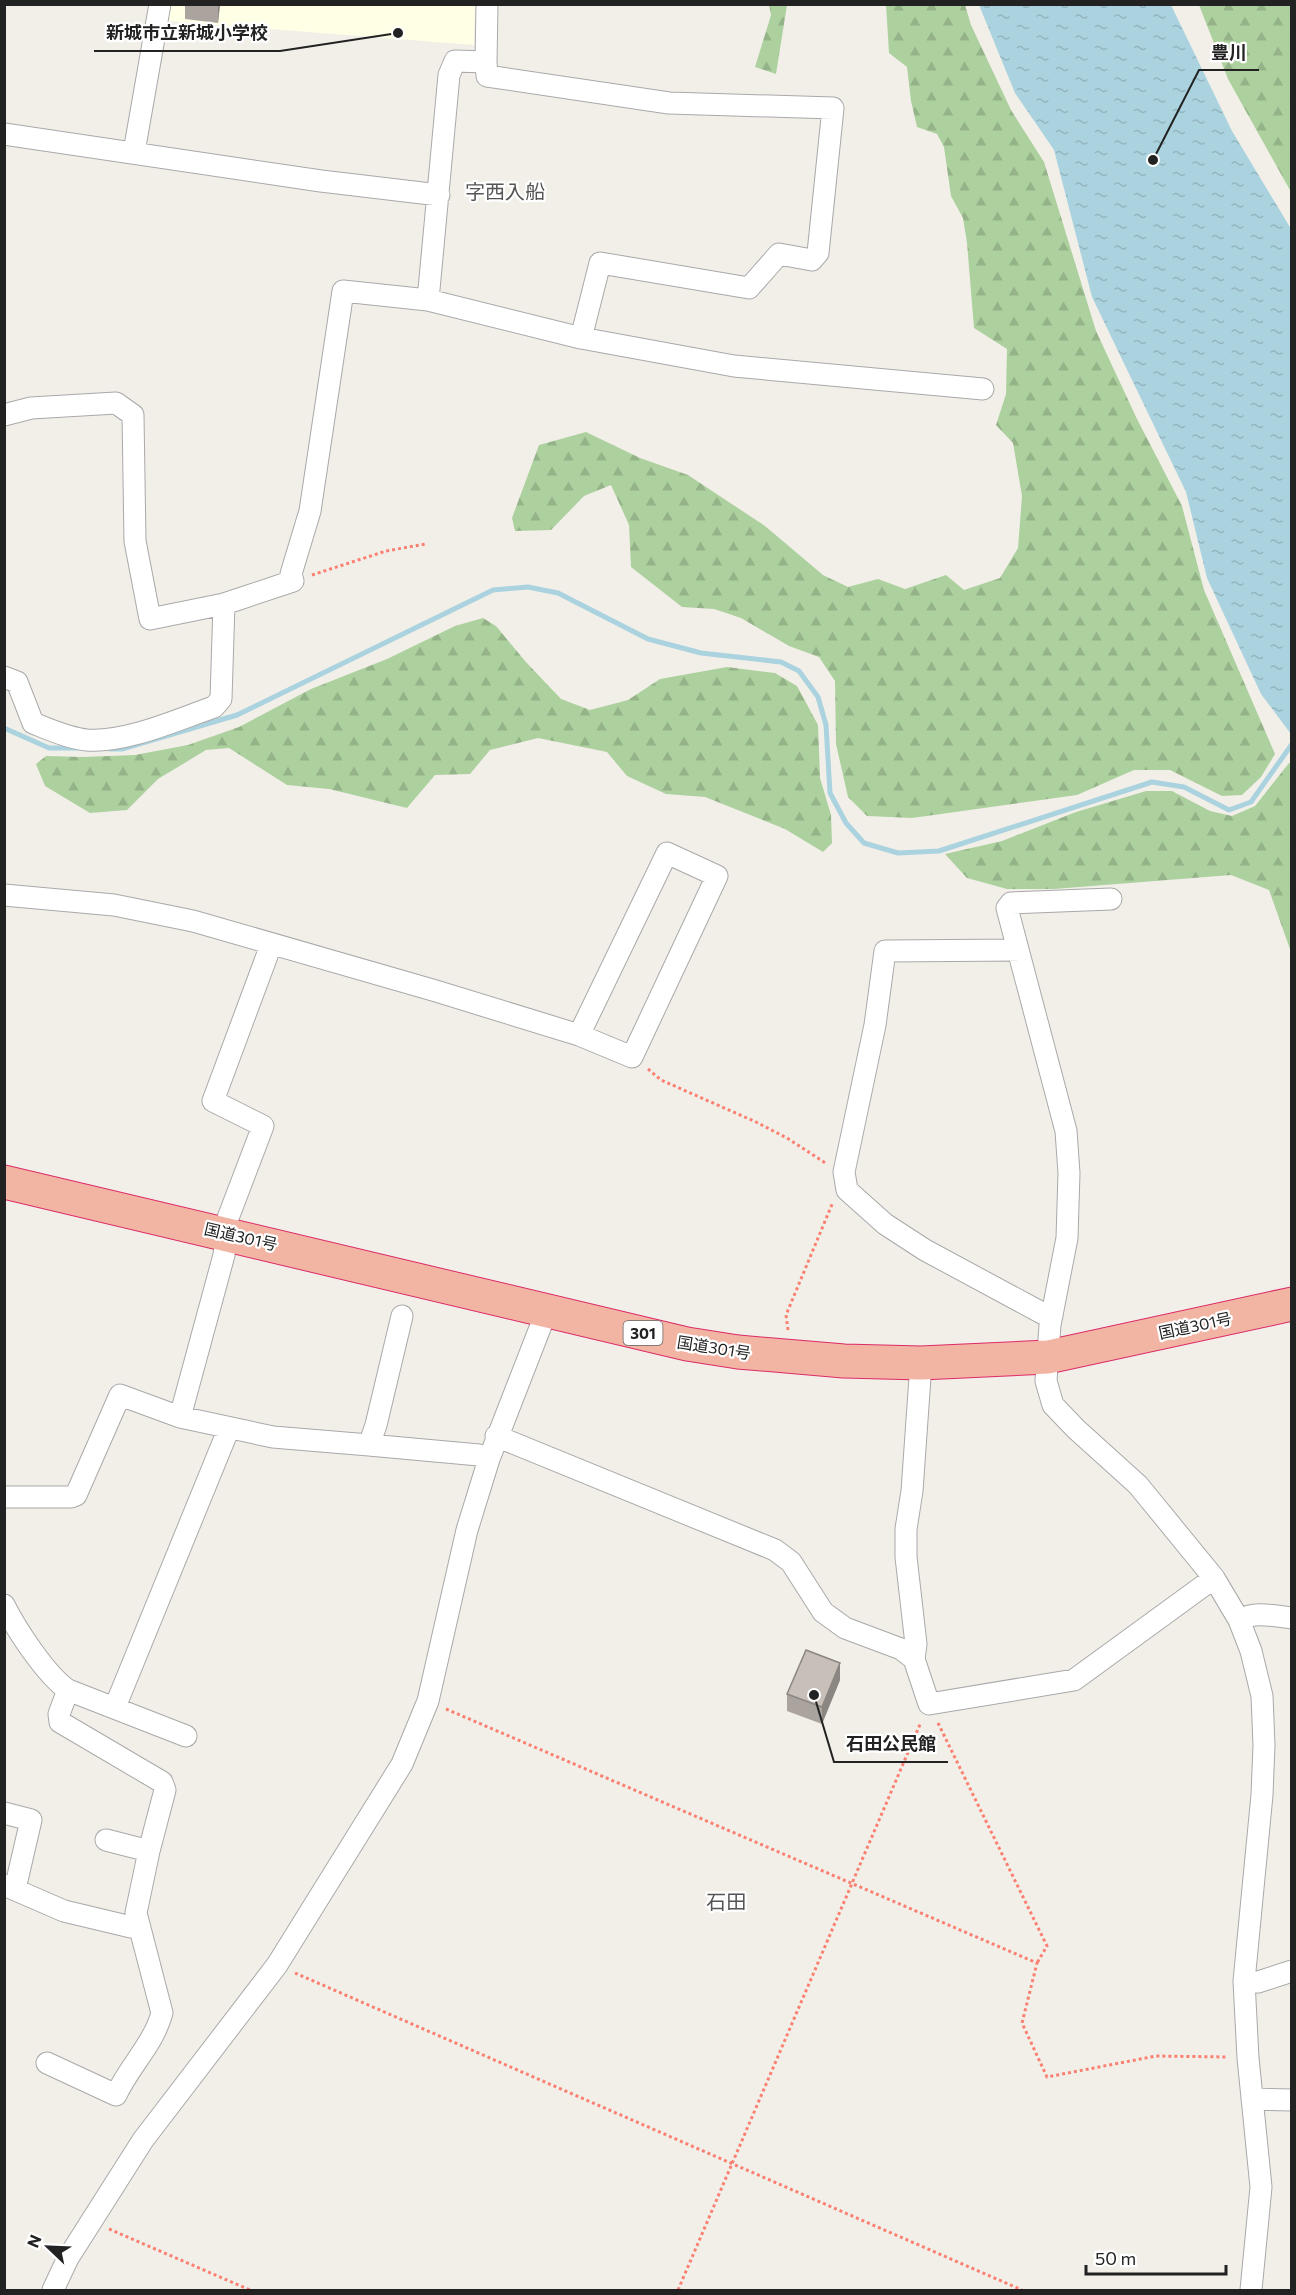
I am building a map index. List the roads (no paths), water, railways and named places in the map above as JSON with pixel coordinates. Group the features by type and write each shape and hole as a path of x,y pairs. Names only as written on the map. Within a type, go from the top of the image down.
{"highway":[{"name":"国道301号","path":"4,1182 227,1233 687,1344 738,1352 921,1363 1048,1357 1292,1304"}],"street":[{"path":"134,152 160,4"},
{"path":"487,4 487,76 669,103 833,108 818,253 812,260 779,254 749,288 600,263 581,338"},
{"path":"428,300 440,195 449,75 455,61 486,62"},
{"path":"4,134 321,181 440,195"},
{"path":"4,416 31,408 116,403 133,416 135,541 150,619 224,604 293,581 291,574 310,511 343,291 428,300 581,338 734,366 983,388"},
{"path":"4,677 17,682 33,723 67,737 88,740 116,739 214,708 220,699 224,604"},
{"path":"4,895 114,905 193,921 271,945 352,965 579,1035 632,1058 717,876 667,853 579,1035"},
{"path":"1112,899 1011,903 1007,908 1066,1131 1069,1173 1067,1238 1052,1316 1046,1381 1053,1405 1138,1485 1214,1578 1239,1620 1251,1651 1262,1696 1264,1745 1262,1795 1244,1981 1248,2058 1261,2187 1251,2290"},
{"path":"180,1417 224,1255 228,1218 263,1126 213,1101 271,945"},
{"path":"1017,950 885,951 875,1025 844,1181 847,1190 885,1224 935,1255 1042,1313 1052,1316"},
{"path":"53,2290 68,2258 143,2140 277,1965 402,1764 428,1701 467,1530 496,1436 547,1310"},
{"path":"369,1445 376,1425 402,1316"},
{"path":"921,1363 906,1557 916,1644 914,1659 929,1704 1074,1680 1214,1578"},
{"path":"4,1497 71,1497 76,1495 120,1395 180,1417 273,1437 479,1455 489,1459"},
{"path":"115,1707 229,1428"},
{"path":"496,1436 775,1550 791,1562 823,1612 846,1628 901,1649 914,1659"},
{"path":"4,1605 15,1627 57,1682 68,1690 186,1736"},
{"path":"1239,1620 1262,1614 1292,1618"},
{"path":"47,2063 116,2095 123,2080 153,2039 162,2013 136,1913 165,1790 162,1782 60,1722 59,1714 68,1690"},
{"path":"4,1813 32,1820 10,1887 64,1911 131,1927 138,1926"},
{"path":"106,1840 149,1851"},
{"path":"1244,1981 1258,1982 1292,1971"},
{"path":"1252,2100 1292,2100"}],"water":[{"path":"979,5 1171,5 1232,131 1291,229 1291,734 1261,694 1207,578 1186,492 1092,297 1054,150 1015,93"}],"waterway":[{"path":"110,749 122,749 237,715 493,590 528,587 558,593 648,639 701,653 781,662 799,671 818,697 826,725 830,793 846,823 864,843 898,853 939,851 1152,782 1184,787 1229,810 1251,802 1292,744"},
{"path":"4,728 49,748 79,748"}],"place":[{"name":"新城市立新城小学校","path":"398,33"},
{"name":"豊川","path":"1153,160"},
{"name":"石田公民館","path":"814,1695"}],"district":[{"name":"字西入船","path":"505,191"},
{"name":"石田","path":"726,1901"}]}
